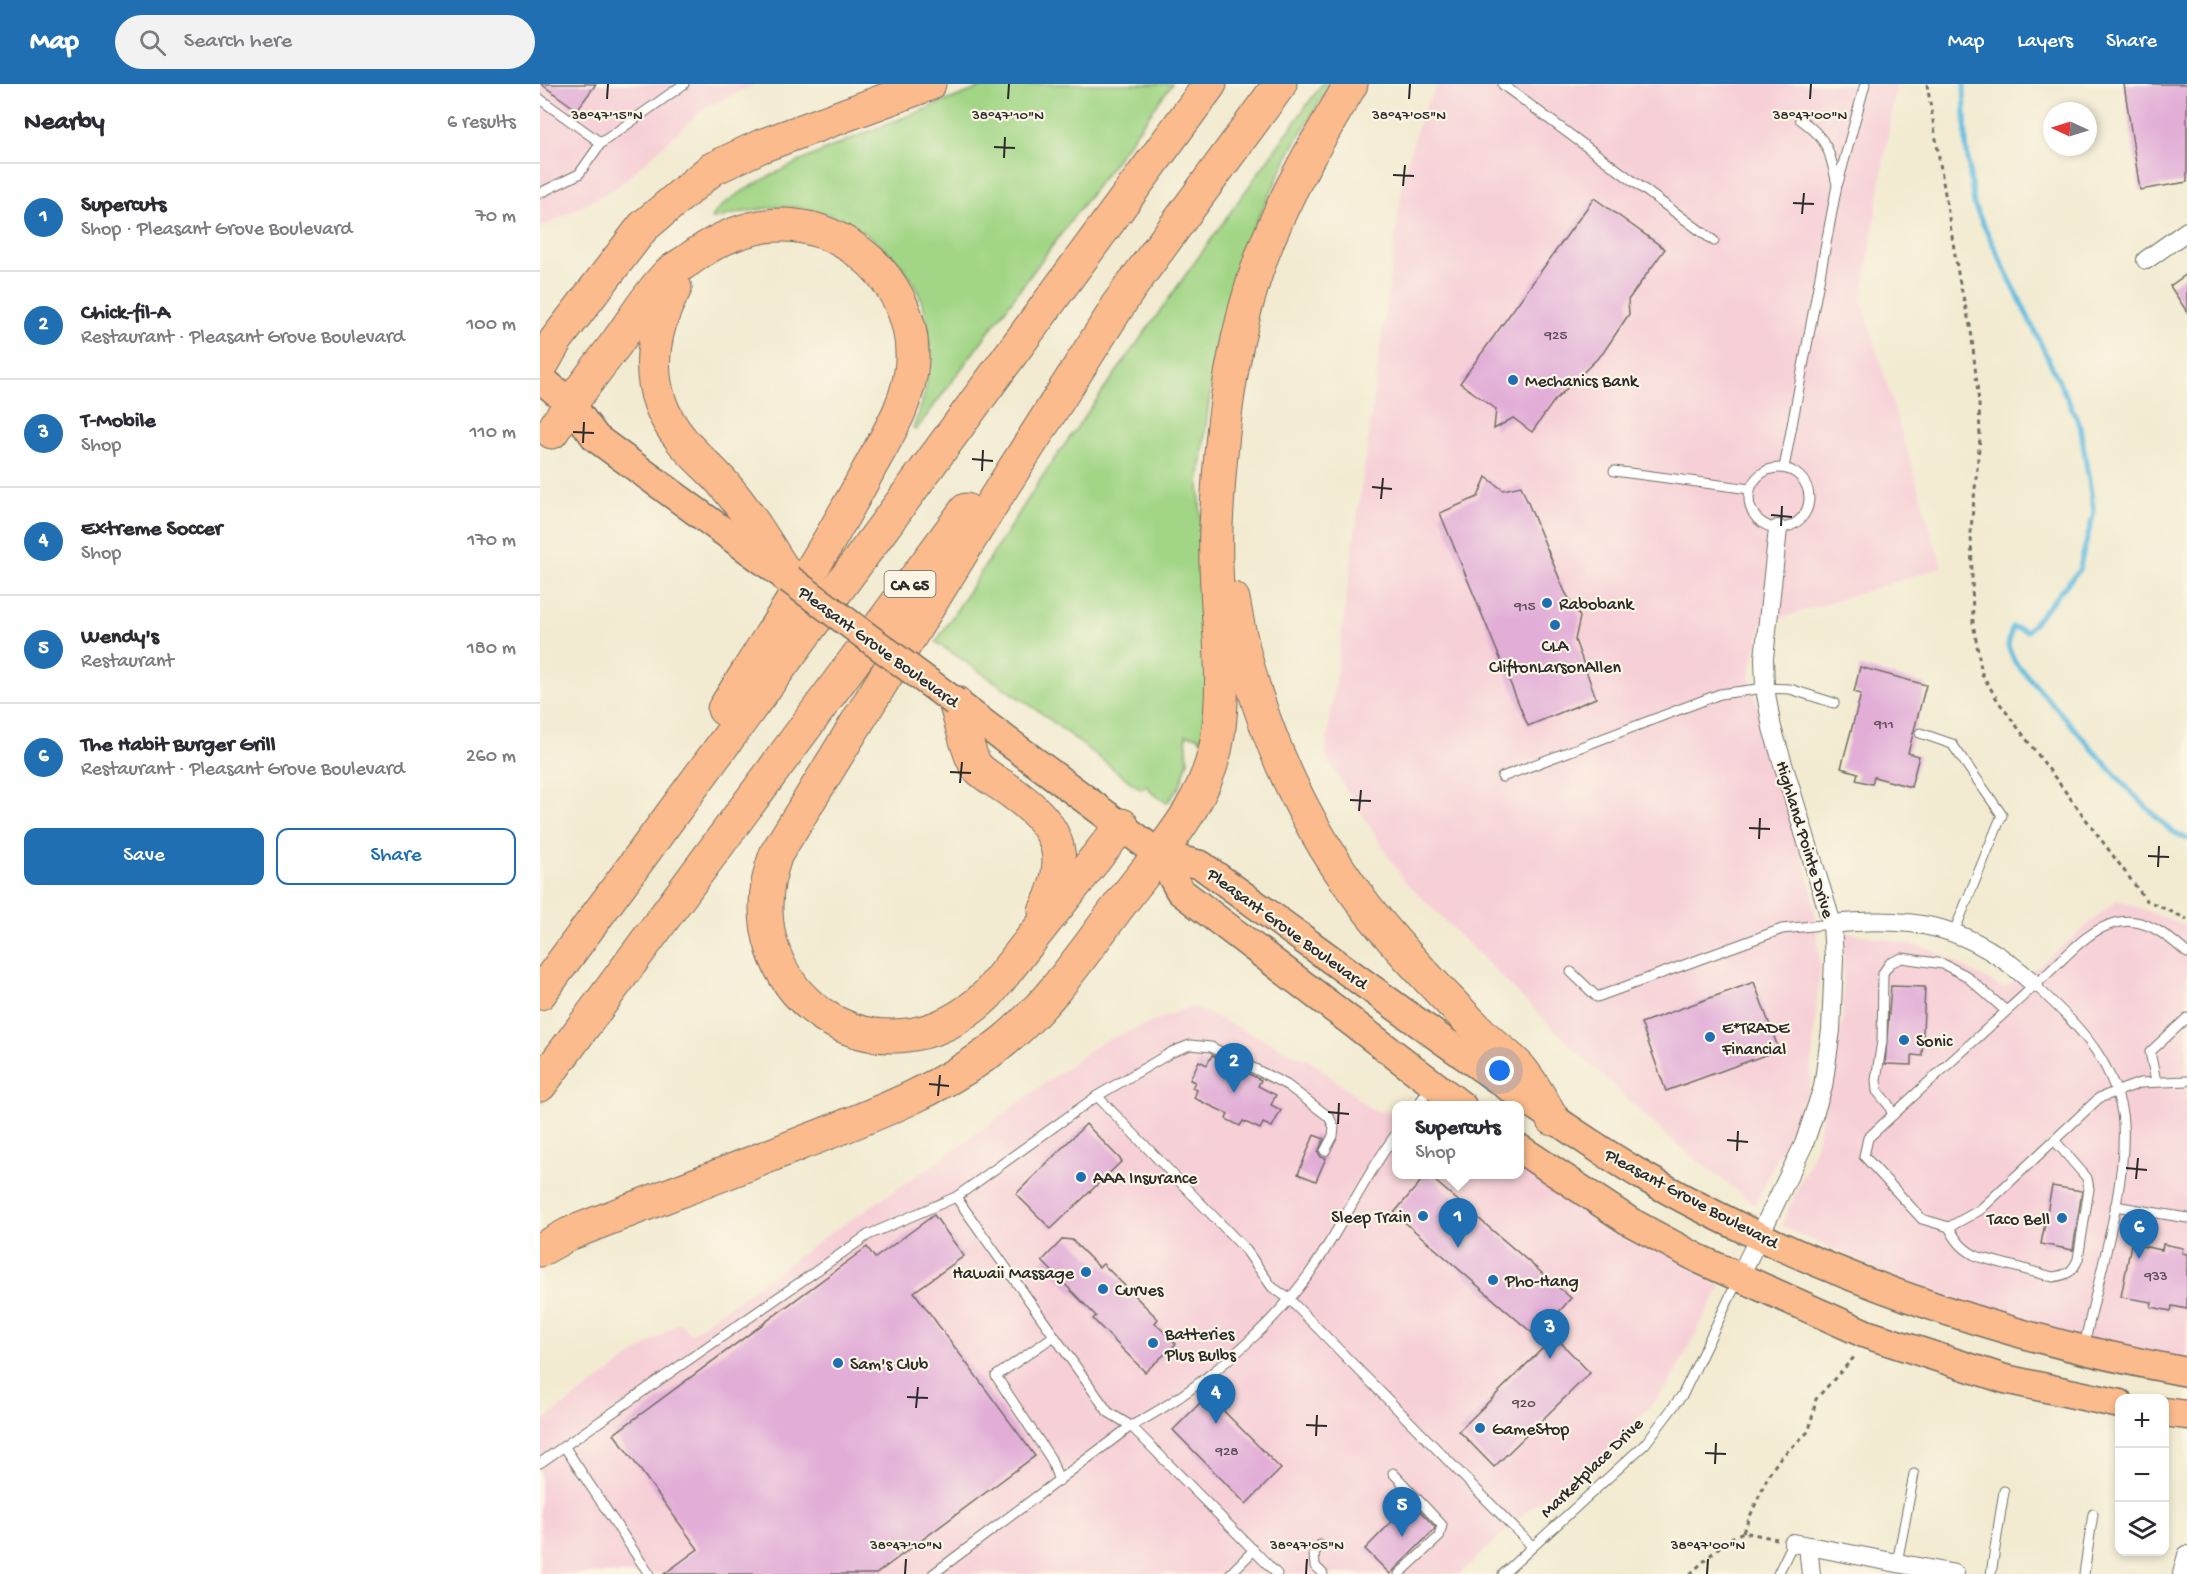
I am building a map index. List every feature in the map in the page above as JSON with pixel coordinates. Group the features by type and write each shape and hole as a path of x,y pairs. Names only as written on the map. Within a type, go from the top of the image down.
{"highway":[{"path":"540,368 556,340 643,227 712,169 761,146 929,84"},
{"name":"CA 65","path":"540,993 702,770 1210,84"},
{"name":"CA 65","path":"540,1084 1280,84"},
{"path":"540,1250 569,1234 909,1100 963,1071 1007,1038 1046,1000 1160,855 1189,814 1213,764 1219,732 1216,529 1232,366 1240,325 1261,258 1292,186 1351,84"},
{"path":"546,428 570,403 669,274 721,237 760,225 798,226 836,237 868,259 895,291 908,326 912,361 909,382 895,422 839,527 724,710 702,770"},
{"path":"686,261 658,321 653,344 654,384 668,420 678,436 720,480 746,531 789,579"},
{"path":"1122,825 988,994 970,1011 950,1024 931,1032 906,1036 885,1036 862,1032 822,1015 790,985 770,944 765,923 766,888 776,854 1129,289"},
{"path":"1220,484 1229,573 1238,626 1250,674 1286,773 1315,832 1350,887 1396,943 1485,1037 1519,1067 1553,1119"},
{"path":"955,702 976,766 1022,799 1054,833 1059,856 1059,878 1031,939"}],"main road":[{"path":"540,378 570,403 596,438"},
{"path":"546,428 596,438 746,531"},
{"name":"Pleasant Grove Boulevard","path":"789,579 1160,855 1180,891 1425,1094 1447,1101"},
{"name":"Pleasant Grove Boulevard","path":"1160,855 1201,865 1553,1119 1649,1179 1759,1236 1881,1289 2005,1330 2083,1351 2187,1372"},
{"path":"1524,1152 1629,1221 1739,1278 1866,1334 2005,1379 2115,1403"},
{"path":"2169,1413 2187,1415"}],"street":[{"path":"2146,260 2187,231"},
{"name":"Highland Pointe Drive","path":"1739,1278 1804,1144 1823,1087 1831,1030 1834,959 1832,924 1772,728 1765,688 1764,658 1778,529"},
{"path":"1832,924 1900,920 1954,932 1993,952 2034,984"},
{"path":"1800,1545 1897,1563 1917,1570 1955,1574"},
{"path":"1800,1545 1811,1574"},
{"path":"2182,1574 2187,1555"}],"lane":[{"path":"540,192 579,174 600,143 684,84"},
{"path":"1784,468 1837,185 1865,84"},
{"path":"1503,85 1714,242"},
{"path":"541,103 600,143"},
{"path":"1800,119 1828,147 1837,185"},
{"path":"1771,468 1784,468 1802,477 1806,484 1809,501 1799,521 1786,528 1778,529 1767,526 1753,514 1749,506 1750,489 1762,472 1771,468"},
{"path":"1614,471 1750,489"},
{"path":"1502,777 1720,694 1765,688 1790,689 1834,703"},
{"path":"1920,733 1952,744 2002,815 1954,932"},
{"path":"2055,1141 2087,1178 2089,1189 2078,1259 2074,1270 2065,1276 2053,1277 1970,1253 1955,1240 1948,1227 1922,1219 1864,1156 1868,1138 2005,1010 2091,934 2117,922 2139,924 2162,931 2187,953"},
{"path":"1571,972 1597,998 1782,929 1832,924"},
{"path":"1893,1115 1888,1104 1877,1091 1876,1080 1882,1041 1883,973 1890,963 1902,958 1943,964 1965,975 2005,1010"},
{"path":"2034,984 2077,1027 2097,1052 2115,1090 2123,1122 2121,1168 2115,1206 2083,1351"},
{"path":"2156,1081 2150,1052 2187,1018"},
{"path":"540,1463 868,1235 956,1197 1097,1096 1172,1052 1190,1045 1211,1047 1287,1085 1329,1117 1335,1127 1325,1150"},
{"path":"1948,1227 1980,1210 2094,1102 2115,1090 2156,1081 2187,1080"},
{"path":"1097,1096 1246,1250 1272,1287 1288,1298 1532,1546"},
{"path":"933,1574 1131,1426 1160,1411 1197,1384 1276,1315 1307,1277 1378,1158 1392,1139"},
{"path":"956,1197 1108,1412 1131,1426 1277,1574"},
{"path":"2115,1206 2187,1218"},
{"name":"Marketplace Drive","path":"1503,1574 1645,1444 1683,1394 1739,1278"},
{"path":"1054,1335 996,1376 1051,1459 1059,1481"},
{"path":"564,1446 649,1574"},
{"path":"1393,1473 1442,1525 1439,1537 1399,1574"},
{"path":"1897,1563 1914,1474"},
{"path":"1991,1574 2004,1491"},
{"path":"2084,1574 2093,1514"},
{"path":"1320,1545 1314,1554 1315,1566 1323,1574"},
{"path":"1778,1574 1800,1545"},
{"path":"1230,1574 1254,1550"}],"path":[{"path":"1927,84 1959,279 1971,330 1979,403 1980,438 1971,529 1973,623 1982,674 1998,701 2146,900 2187,919"},
{"path":"1743,1533 1769,1474 1780,1458 1804,1439 1809,1431 1816,1399 1854,1359 1866,1334"},
{"path":"1690,1574 1727,1540 1743,1533 1759,1534 1800,1545"}],"shaded area":[{"path":"540,84 756,84 706,107 616,188 540,228"},
{"path":"1438,84 1896,84 1862,301 1942,567 1762,624 1749,677 1813,893 1820,968 1809,1091 1755,1205 1670,1139 1581,1056 1403,879 1325,756 1404,173 1421,115"},
{"path":"2117,900 2187,926 2187,1360 2076,1338 1910,1285 1781,1226 1815,1149 1843,1021 1844,931 1930,949 2003,988 2038,967"},
{"path":"1192,1006 1314,1063 1373,1111 1392,1112 1392,1179 1524,1179 1524,1165 1721,1286 1668,1386 1599,1462 1536,1503 1460,1574 540,1574 540,1423 679,1322 690,1334 825,1237 945,1157 1100,1043"}],"green space":[{"path":"990,84 1172,84 916,430 913,428 924,397 930,347 926,314 921,299 902,266 873,239 856,228 820,212 802,208 768,208 712,219 725,203 793,165 838,144"},
{"path":"1322,84 1330,84 1292,148 1244,248 1214,362 1199,483 1209,686 1202,742 1198,736 1186,735 1188,761 1180,786 1167,803 1153,794 1146,785 1141,789 1128,780 1040,712 936,642 1048,468"}],"building":[{"path":"541,84 596,84 577,110"},
{"path":"2124,84 2187,84 2187,182 2140,190"},
{"path":"1594,198 1665,249 1628,300 1629,314 1603,353 1554,401 1532,432 1513,418 1494,429 1496,409 1460,383"},
{"path":"2187,274 2187,312 2170,286"},
{"path":"1486,477 1503,490 1521,486 1565,592 1580,617 1575,640 1596,698 1528,726 1440,513 1478,497"},
{"path":"1860,667 1926,685 1908,753 1919,756 1911,787 1874,777 1872,784 1856,780 1858,773 1841,768 1861,694 1854,692"},
{"name":"E*TRADE Financial","path":"1754,982 1779,1050 1666,1091 1641,1023"},
{"name":"Sonic","path":"1891,986 1925,987 1922,1056 1912,1055 1912,1065 1885,1064"},
{"path":"1212,1055 1261,1080 1258,1086 1276,1095 1271,1105 1281,1110 1272,1127 1263,1123 1260,1129 1243,1121 1240,1126 1226,1119 1228,1114 1194,1098 1197,1090 1192,1088 1195,1082 1190,1080 1199,1061 1207,1065"},
{"path":"1086,1124 1122,1161 1051,1229 1016,1194"},
{"path":"1314,1135 1324,1139 1318,1152 1321,1157 1326,1158 1316,1181 1298,1174"},
{"path":"1423,1179 1433,1179 1571,1298 1546,1327 1590,1373 1494,1467 1459,1431 1546,1345 1394,1213"},
{"name":"Taco Bell","path":"2052,1186 2082,1191 2073,1250 2041,1244"},
{"name":"Sam's Club","path":"934,1215 964,1256 914,1292 1035,1456 876,1574 664,1574 698,1549 614,1434 867,1247 875,1258"},
{"path":"1063,1239 1072,1240 1099,1267 1103,1264 1158,1319 1155,1323 1176,1344 1145,1372 1093,1319 1096,1316 1042,1261"},
{"path":"2131,1244 2162,1250 2163,1244 2183,1248 2182,1253 2187,1254 2187,1309 2172,1306 2171,1311 2151,1307 2152,1302 2121,1297"},
{"path":"1208,1395 1281,1469 1246,1504 1173,1430"},
{"path":"1411,1502 1435,1527 1390,1574 1365,1549"}],"waterway":[{"path":"1964,84 1966,144 1974,205 2080,425 2094,512 2079,570 2027,631 2012,627 2008,646 2015,662 2128,789 2170,830 2187,839"}],"place":[{"name":"Mechanics Bank","path":"1513,380"},
{"name":"Rabobank","path":"1547,603"},
{"name":"CLA CliftonLarsonAllen","path":"1555,625"},
{"name":"E*TRADE Financial","path":"1710,1037"},
{"name":"Sonic","path":"1904,1040"},
{"name":"Chick-fil-A","path":"1234,1093"},
{"name":"AAA Insurance","path":"1081,1177"},
{"name":"Sleep Train","path":"1423,1216"},
{"name":"Taco Bell","path":"2062,1218"},
{"name":"Supercuts","path":"1458,1248"},
{"name":"The Habit Burger Grill","path":"2139,1259"},
{"name":"Hawaii Massage","path":"1086,1272"},
{"name":"Pho-Hang","path":"1493,1280"},
{"name":"Curves","path":"1103,1289"},
{"name":"Batteries Plus Bulbs","path":"1153,1343"},
{"name":"T-Mobile","path":"1550,1359"},
{"name":"Sam's Club","path":"838,1363"},
{"name":"Extreme Soccer","path":"1216,1424"},
{"name":"GameStop","path":"1480,1428"},
{"name":"Wendy's","path":"1402,1537"}]}
